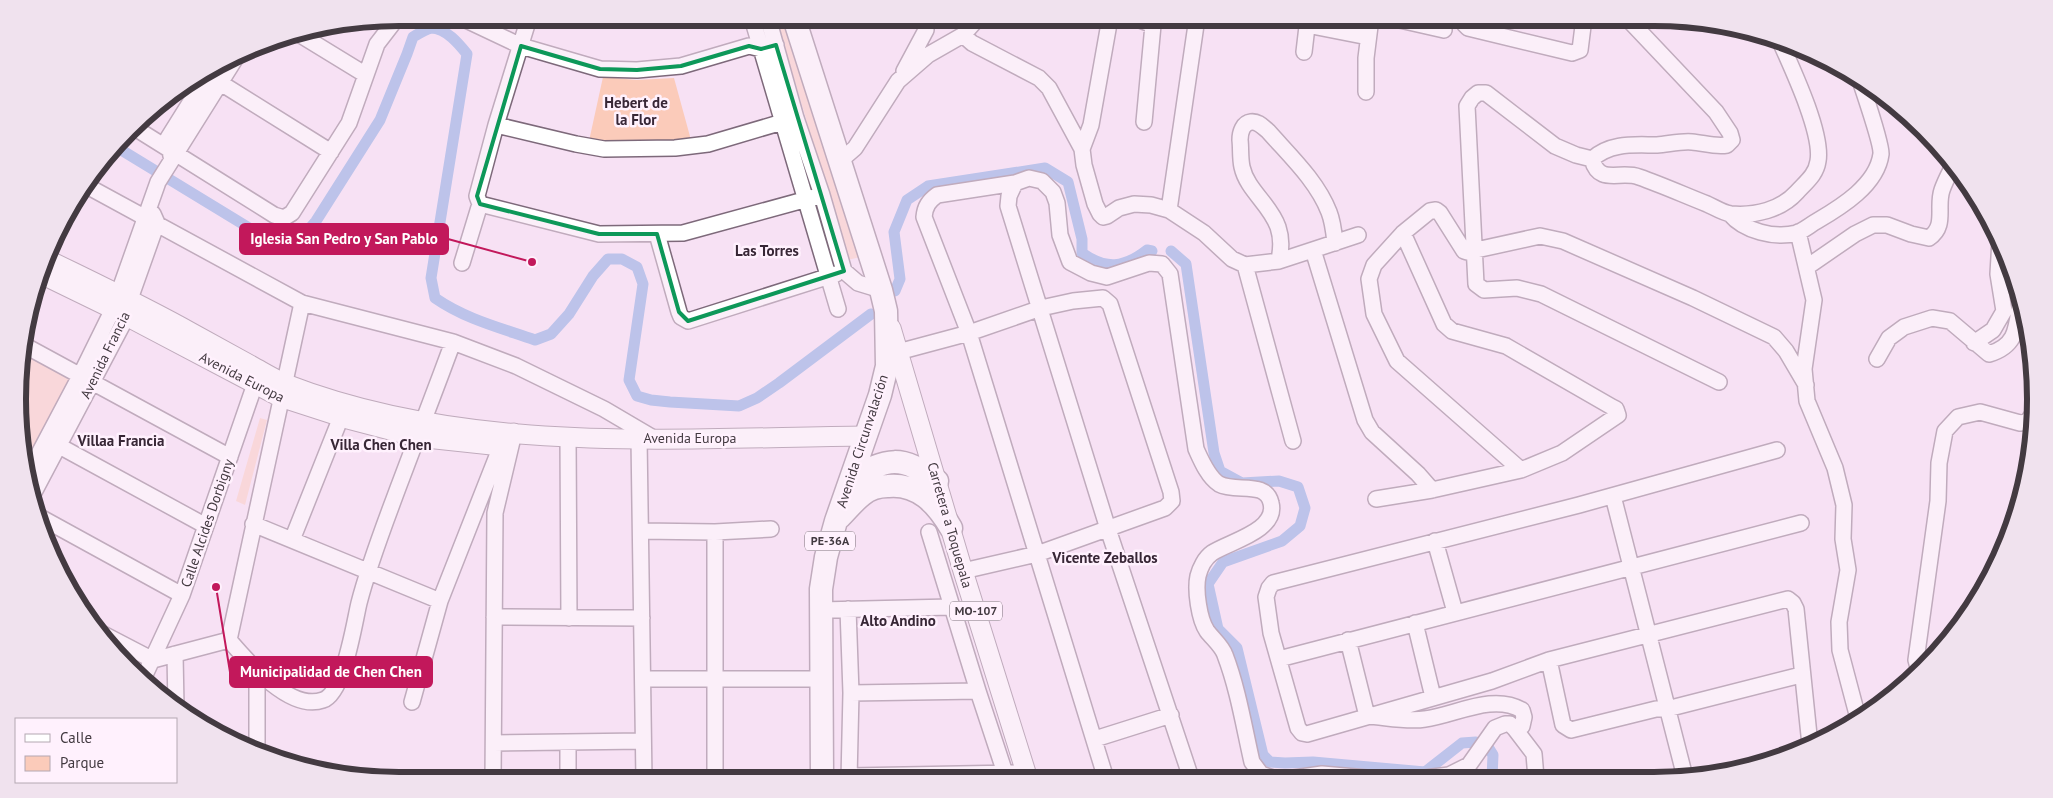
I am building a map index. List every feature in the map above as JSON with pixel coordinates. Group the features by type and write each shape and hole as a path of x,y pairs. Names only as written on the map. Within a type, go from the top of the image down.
{"highway":[{"name":"Avenida Circunvalación","path":"797,26 883,300 887,366 880,395 836,521 826,557 820,610 822,772"},
{"path":"851,480 871,467 887,462 904,463 921,469 937,482"},
{"path":"836,521 863,493 880,486 899,484 912,488 925,496 941,511 951,528"}],"main road":[{"name":"Avenida Europa","path":"52,263 256,384 325,398 420,430"},
{"name":"Avenida Europa","path":"47,276 122,305 282,390 341,417 420,430 506,437 866,436"},
{"name":"Avenida Circunvalación","path":"883,300 926,442"},
{"name":"Carretera a Toquepala","path":"926,442 963,571 1026,772"}],"street":[{"path":"139,131 171,158 274,215 284,218 292,213 349,123 377,44 391,26"},
{"path":"479,26 521,46 600,69 637,70 680,66 764,37"},
{"path":"462,263 480,204 477,196 496,125 527,26"},
{"path":"757,26 764,37 790,120 822,195 844,272 883,300"},
{"path":"840,161 856,148 898,81 926,26"},
{"path":"898,81 928,55 963,35 971,26"},
{"path":"1082,149 1091,126 1109,26"},
{"path":"1144,122 1154,26"},
{"path":"1169,210 1196,26"},
{"path":"1304,52 1307,26"},
{"path":"1327,26 1368,37"},
{"path":"1366,92 1370,26"},
{"path":"1426,26 1444,30"},
{"path":"1466,26 1572,53 1580,50 1583,26"},
{"path":"1592,159 1600,152 1628,144 1657,145 1690,142 1720,146 1727,145 1732,140 1730,133 1716,112 1635,26"},
{"path":"963,35 972,43 1039,78 1049,88 1082,149 1084,165 1095,204 1103,216 1108,216 1119,208 1134,204 1151,205 1169,210 1204,233 1232,259 1246,265 1279,261 1358,235"},
{"path":"306,38 366,75"},
{"path":"1592,159 1594,167 1603,175 1634,175 1730,214 1762,213 1789,201 1814,174 1819,146 1803,94 1784,50"},
{"name":"Avenida Francia","path":"36,485 53,443 122,305 150,216 158,182 171,158 229,68"},
{"path":"171,158 168,138 203,82"},
{"path":"219,82 331,152"},
{"path":"1730,214 1737,222 1759,232 1785,235 1798,232 1846,202 1867,182 1876,168 1881,152 1863,90"},
{"path":"1592,159 1555,146 1486,93 1478,92 1472,98 1467,106 1473,250 1475,280 1478,287 1481,289 1516,288 1541,294 1719,382"},
{"path":"496,125 604,149 675,148 708,144 790,120"},
{"path":"790,120 806,199 838,309"},
{"path":"1279,261 1282,244 1278,226 1270,211 1250,186 1242,167 1240,134 1244,125 1249,122 1254,122 1268,131 1322,197 1330,215 1336,243"},
{"path":"1807,267 1855,234 1873,225 1887,225 1911,234 1929,238 1934,234 1941,222 1942,191 1950,172"},
{"path":"1104,772 969,333 924,217 930,200 937,195 1015,183 1029,178 1042,180 1053,192 1057,203 1060,235 1070,262 1091,273 1107,277 1149,263 1162,264 1170,274 1196,449 1206,470 1218,483 1235,489 1258,488 1266,493 1272,504 1270,517 1260,529 1211,554 1202,564 1198,576 1199,609 1206,629 1224,653 1233,682 1252,762 1260,772"},
{"path":"1015,183 1008,206 1108,529 1189,772"},
{"path":"92,188 150,216 302,303 453,342 516,366 604,409 647,438 640,531 644,772"},
{"path":"480,204 599,234 657,234 683,233 822,195"},
{"path":"1521,470 1393,355 1374,314 1368,279 1374,265 1402,233 1430,211 1436,210 1446,220 1464,251 1467,252 1540,236 1563,241 1693,298 1774,337 1786,350 1806,385"},
{"path":"1798,232 1814,300 1804,369 1807,401 1835,468 1844,505 1843,539 1848,570 1839,622 1840,650 1856,712"},
{"path":"1376,500 1432,490 1521,470 1562,453 1616,417 1618,413 1612,407 1506,346 1452,331 1444,324 1402,233"},
{"path":"657,234 678,312 681,317 688,321 844,272"},
{"path":"1312,250 1365,420 1372,432 1418,474 1432,490"},
{"path":"1974,343 1993,330 2004,311 1998,274 1999,258"},
{"path":"1246,265 1293,441"},
{"path":"898,352 969,333 1041,308 1099,298 1106,300 1110,304 1172,492 1172,501 1165,508 1036,554 963,571"},
{"path":"229,640 302,303"},
{"path":"1877,359 1889,338 1904,327 1932,318 1950,320 1974,343 1989,354 1999,351 2013,339 2017,316"},
{"path":"229,640 257,672 292,697 307,702 322,701 329,697 340,679 367,571 453,342"},
{"path":"29,348 230,457"},
{"name":"Calle Alcides Dorbigny","path":"146,673 182,595 256,384"},
{"path":"1917,664 1916,660 1938,501 1939,463 1945,431 1958,417 1980,412 2020,424 2026,422"},
{"path":"292,540 341,417"},
{"path":"568,436 569,618"},
{"path":"412,702 440,601 506,437"},
{"path":"493,772 496,513 506,437"},
{"path":"53,443 206,526"},
{"name":"Avenida Francia","path":"33,469 53,443"},
{"path":"1777,450 1613,496 1274,583 1268,588 1266,596 1271,633 1298,728 1302,733 1307,734 1492,681 1549,660 1788,599 1796,609 1801,675 1809,738"},
{"path":"1613,496 1683,771"},
{"path":"47,521 182,595"},
{"path":"1279,659 1802,523"},
{"path":"253,524 440,601"},
{"path":"640,531 715,532 771,529"},
{"path":"715,532 715,772"},
{"path":"929,532 1004,772"},
{"path":"1435,541 1455,612"},
{"path":"820,610 951,607"},
{"path":"848,609 851,693 849,772"},
{"path":"494,617 642,618"},
{"path":"1415,623 1433,697"},
{"path":"115,640 153,660 229,640"},
{"path":"1348,640 1367,716"},
{"path":"175,654 176,698"},
{"path":"1549,660 1563,724 1571,730 1656,709 1667,709 1801,675"},
{"path":"257,672 257,743"},
{"path":"643,679 821,679"},
{"path":"851,693 978,691"},
{"path":"1367,716 1423,720 1489,704 1503,703 1513,705 1522,710 1524,717 1522,726 1515,729"},
{"path":"1095,739 1171,715"},
{"path":"1456,772 1469,765 1494,728 1499,725 1510,724 1534,754 1536,772"},
{"path":"494,743 643,741"},
{"path":"568,742 568,772"}],"highlighted area":[{"path":"776,45 844,271 688,321 679,312 657,234 599,234 480,204 477,196 521,46 600,69 637,70 681,66 749,46 761,49"}],"green space":[{"path":"778,26 789,26 860,257 848,260"},
{"path":"603,77 637,80 674,78 691,140 599,143 589,141"},
{"path":"29,355 71,378 30,455 26,399"},
{"path":"260,418 267,420 245,505 236,501"}],"waterway":[{"path":"122,150 269,240 283,244 302,237 316,221 380,120 413,37 431,28 437,29 452,37 467,54 431,278 435,298 458,312 535,340 551,334 569,314 593,276 608,259 622,259 637,267 643,284 629,380 637,396 670,402 739,406 757,398 779,383 871,314"},
{"path":"895,291 900,279 894,232 907,200 928,186 1045,168 1068,182 1082,239 1082,253 1099,262 1115,265 1131,260 1147,250 1152,251"},
{"path":"1171,251 1186,264 1214,453 1220,471 1242,483 1279,481 1298,487 1305,508 1300,526 1282,541 1223,562 1208,584 1218,629 1237,648 1263,755 1270,762 1313,762 1425,772"},
{"path":"1425,772 1462,743 1476,742 1488,747 1493,755 1492,772"}],"place":[{"name":"Iglesia San Pedro y San Pablo","path":"532,262"},
{"name":"Municipalidad de Chen Chen","path":"216,587"}],"district":[{"name":"Hebert de la Flor","path":"636,112"},
{"name":"Las Torres","path":"767,251"},
{"name":"Villaa Francia","path":"121,441"},
{"name":"Villa Chen Chen","path":"381,445"},
{"name":"Vicente Zeballos","path":"1105,558"},
{"name":"Alto Andino","path":"898,621"}]}
